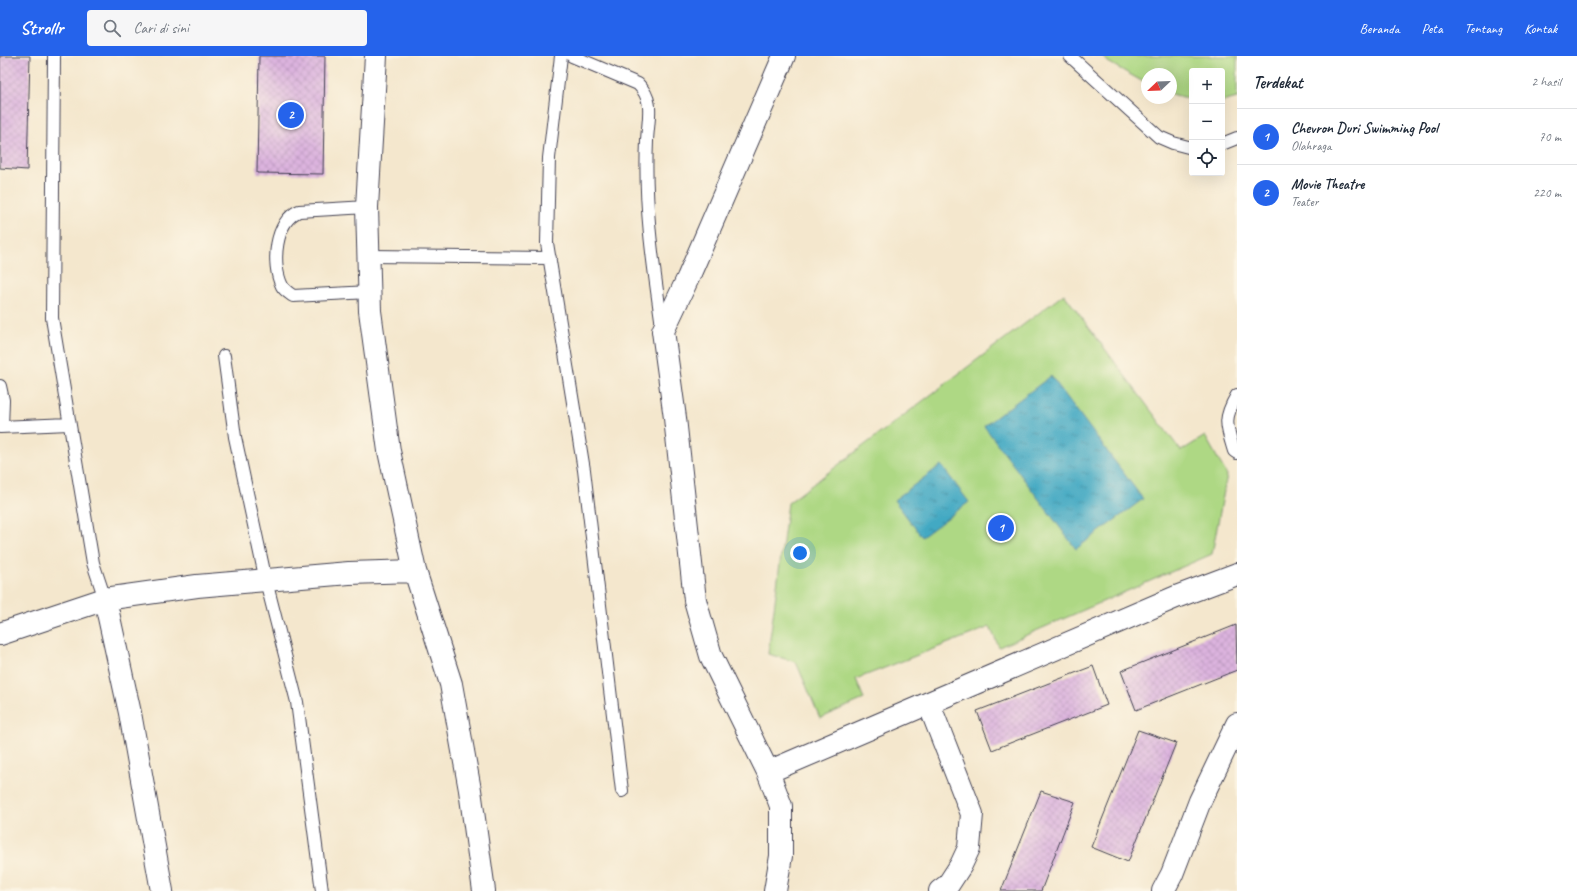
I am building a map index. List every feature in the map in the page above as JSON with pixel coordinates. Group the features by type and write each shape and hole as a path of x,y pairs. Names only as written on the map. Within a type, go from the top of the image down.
{"street":[{"path":"376,56 367,207 370,311 389,451 415,571 452,684 470,790 484,891"},
{"path":"775,891 781,856 781,806 768,772 711,656 695,600 675,418 663,331 688,278 784,56"},
{"path":"0,634 104,599 197,586 349,573 415,571"},
{"path":"768,772 1176,597 1237,574"},
{"path":"104,599 130,713 162,891"},
{"path":"929,704 972,814 969,848 961,865 948,885 940,891"},
{"path":"1163,891 1200,801 1237,724"}],"lane":[{"path":"54,56 52,318 92,563 104,599"},
{"path":"561,56 549,158 547,243 584,470 622,791"},
{"path":"572,56 638,84 646,92 650,104 645,179 647,214 651,255 663,331"},
{"path":"1070,56 1159,137 1189,147"},
{"path":"1225,143 1237,138"},
{"path":"367,207 299,211 294,213 286,219 282,226 277,247 278,274 282,287 293,296 370,292"},
{"path":"369,256 550,258"},
{"path":"224,356 235,437 266,581 297,702 322,891"},
{"path":"0,386 3,400 1,427 69,424"},
{"path":"1237,395 1228,411 1226,428 1234,451 1237,453"}],"green space":[{"path":"1103,56 1237,56 1237,98 1225,101 1225,68 1189,68 1189,98 1177,95 1177,68 1141,68 1141,81 1108,62"},
{"path":"1064,294 1181,451 1205,436 1227,475 1212,554 999,647 990,627 856,679 864,699 820,718 796,662 768,654 788,503"}],"water":[{"path":"1051,376 1143,499 1076,549 984,426"},
{"path":"941,465 969,502 922,537 894,500"}],"building":[{"path":"0,56 30,56 27,170 0,168"},
{"path":"259,56 325,56 323,174 257,173"},
{"path":"1236,625 1237,670 1136,710 1121,671"},
{"path":"1093,666 1107,705 992,750 977,711"},
{"path":"1138,730 1176,743 1128,862 1091,847"},
{"path":"1041,791 1075,802 1041,891 1001,891"}],"place":[{"name":"Movie Theatre","path":"291,115"},
{"name":"Chevron Duri Swimming Pool","path":"1001,528"}]}
